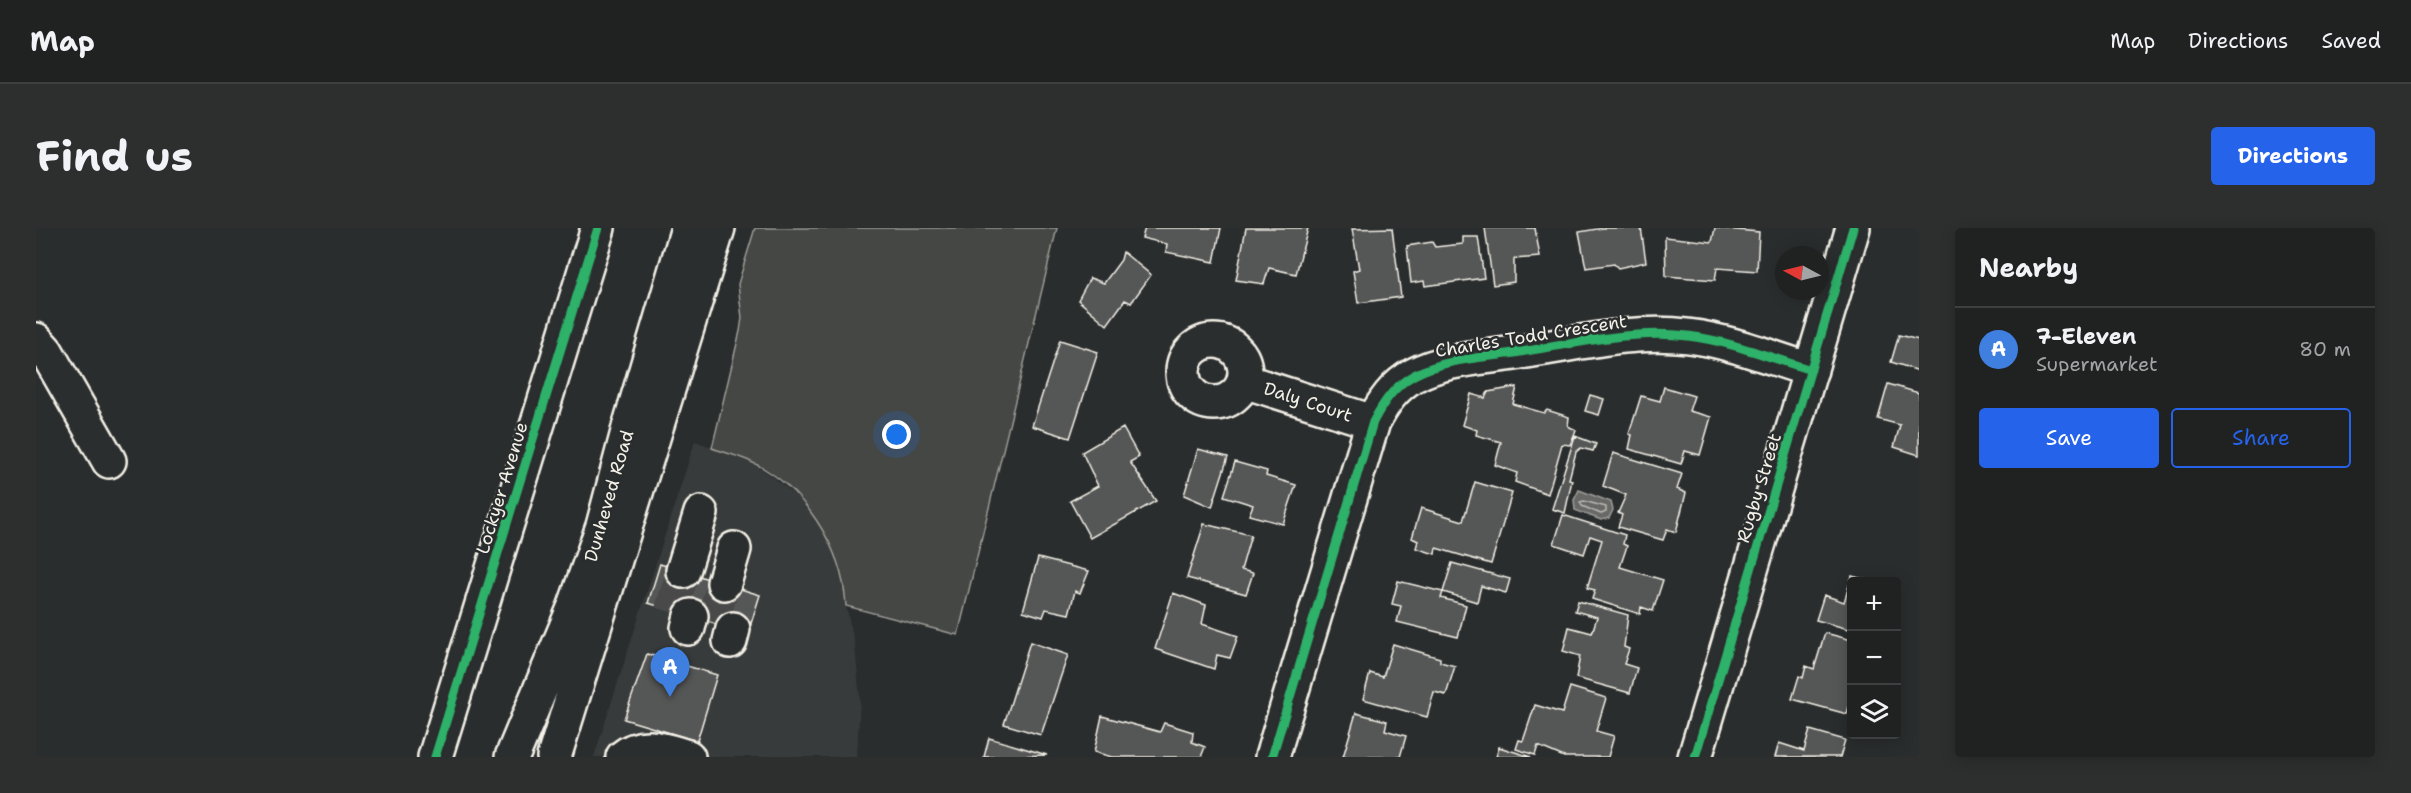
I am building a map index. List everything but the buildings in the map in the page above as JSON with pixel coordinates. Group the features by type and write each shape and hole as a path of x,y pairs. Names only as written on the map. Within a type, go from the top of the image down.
{"street":[{"name":"Lockyer Avenue","path":"435,757 598,228"},
{"name":"Dunheved Road","path":"512,757 575,606 603,526 629,428 688,228"},
{"name":"Dunheved Road","path":"554,757 718,228"},
{"name":"Rugby Street","path":"1695,757 1853,228"},
{"name":"Charles Todd Crescent","path":"1272,757 1373,422 1382,403 1396,388 1430,368 1618,337 1663,335 1708,339 1811,370"},
{"path":"36,340 46,351 109,461"},
{"name":"Daly Court","path":"1244,381 1373,422"},
{"path":"623,757 636,749 646,747 688,757"}],"shaded area":[{"path":"755,228 1057,228 958,635 846,606 837,562 816,520 802,501 767,471 747,460 712,448 740,331 742,318 738,284"},
{"path":"695,441 749,461 773,477 797,497 815,518 835,552 845,583 846,606 855,645 860,700 857,757 594,757"}],"water":[{"path":"1579,490 1611,502 1613,510 1609,518 1601,520 1575,510 1574,500"}],"tunnel":[{"path":"671,612 683,571"},
{"path":"712,622 724,583"}],"cycle path":[{"path":"435,757 598,228"},
{"path":"1695,757 1853,228"},
{"path":"1272,757 1373,422 1390,396 1407,379 1426,369 1466,359 1604,338 1646,334 1704,338 1811,370"}],"place":[{"name":"7-Eleven","path":"670,697"}]}
